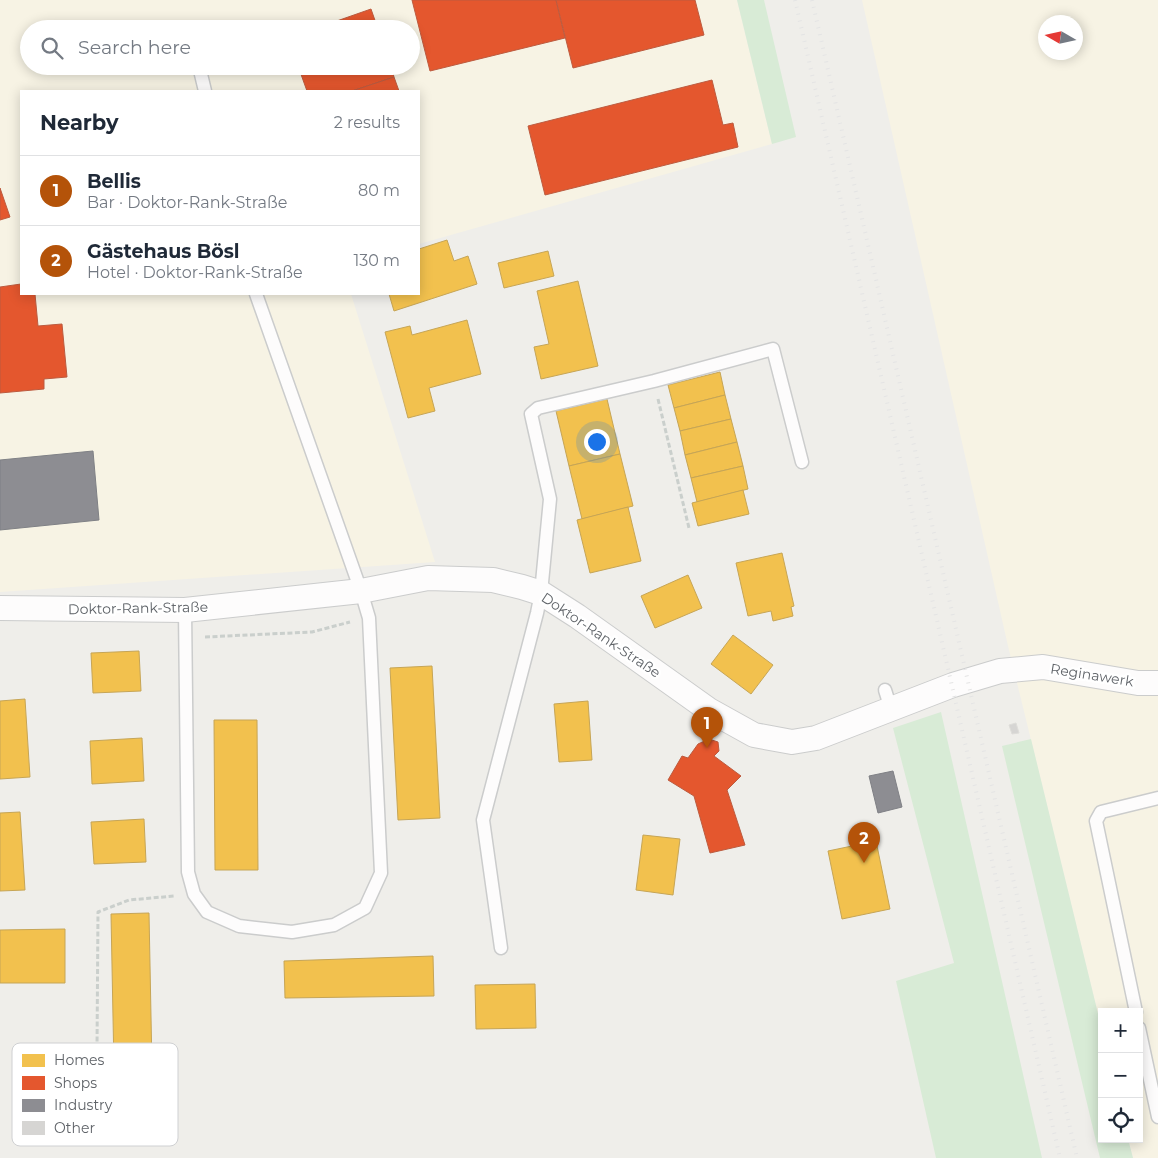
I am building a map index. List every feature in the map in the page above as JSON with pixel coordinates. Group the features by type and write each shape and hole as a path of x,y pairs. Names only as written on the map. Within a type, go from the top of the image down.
{"street":[{"name":"Doktor-Rank-Straße","path":"0,608 184,610 361,591 428,578 493,580 541,593 592,626 709,710 754,734 792,742 816,738 888,699 968,681"},
{"name":"Reginawerk","path":"968,681 1000,671 1043,667 1138,683 1158,683"}],"lane":[{"path":"202,75 205,90"},
{"path":"184,610 188,872 194,894 207,912 239,926 292,932 334,925 365,908 380,873 369,618 256,295"},
{"path":"501,948 483,820 541,593 550,499 532,414 538,408 654,381 773,349 802,462"},
{"path":"1135,1008 1096,821 1101,812 1158,798"},
{"path":"1143,1047 1158,1117"}],"path":[{"path":"654,381 689,528"},
{"path":"97,1043 98,912 129,900 194,894"}],"shaded area":[{"path":"0,0 737,0 772,144 420,244 420,90 20,90 20,295 351,295 435,562 0,592"},
{"path":"862,0 1158,0 1158,1158 1133,1158 1129,1143 1143,1143 1143,1008 1098,1008 1098,1014 1008,646"}],"green space":[{"path":"737,0 764,0 796,137 772,144"},
{"path":"941,712 1042,1158 936,1158 896,981 954,963 893,728"},
{"path":"1031,739 1098,1014 1098,1143 1129,1143 1133,1158 1100,1158 1002,746"}],"building: Homes":[{"path":"447,240 454,261 468,256 477,284 394,311 389,295 420,295 420,249"},
{"path":"548,251 554,276 504,288 498,263"},
{"path":"578,281 598,366 541,379 534,347 549,344 537,291"},
{"path":"467,320 481,374 429,388 435,411 408,418 385,332 410,326 412,335"},
{"path":"720,372 725,395 674,408 668,385"},
{"path":"725,395 731,419 680,431 674,408"},
{"path":"607,399 620,454 569,466 556,411"},
{"path":"731,419 737,442 685,455 680,431"},
{"path":"737,442 743,466 691,478 685,455"},
{"path":"620,454 633,506 582,519 569,466"},
{"path":"743,466 748,489 697,502 691,478"},
{"path":"743,490 749,514 698,526 692,503"},
{"path":"628,507 641,561 590,573 577,520"},
{"path":"782,553 794,606 791,607 793,616 773,621 771,611 748,616 736,563"},
{"path":"688,575 702,608 655,628 641,596"},
{"path":"733,635 773,665 751,694 711,664"},
{"path":"139,651 141,691 93,693 91,653"},
{"path":"432,666 440,818 398,820 390,668"},
{"path":"25,699 30,777 0,779 0,701"},
{"path":"588,701 592,760 559,762 554,704"},
{"path":"214,720 257,720 258,870 215,870"},
{"path":"142,738 144,781 92,784 90,741"},
{"path":"20,812 25,890 0,891 0,813"},
{"path":"144,819 146,862 94,864 91,822"},
{"path":"643,835 680,839 673,895 636,890"},
{"path":"876,841 890,909 842,919 828,851"},
{"path":"149,913 152,1043 114,1043 111,914"},
{"path":"65,929 65,983 0,983 0,930"},
{"path":"433,956 434,996 285,998 284,961"},
{"path":"535,984 536,1028 476,1029 475,985"}],"building: Shops":[{"path":"412,0 556,0 565,38 430,71 420,32 420,20 417,20"},
{"path":"556,0 695,0 704,35 573,68"},
{"path":"371,9 375,20 340,20"},
{"path":"301,75 393,75 394,77 355,90 307,90"},
{"path":"394,77 399,90 355,90"},
{"path":"712,80 723,125 733,123 738,147 545,195 528,126"},
{"path":"0,188 10,217 0,220"},
{"path":"20,284 20,295 35,295 38,326 62,324 67,377 44,379 44,389 0,393 0,287"},
{"path":"709,739 718,742 719,751 714,756 741,776 727,790 745,845 710,853 694,796 668,780 682,756 688,758 698,744"}],"building: Industry":[{"path":"93,451 99,520 0,530 0,460"},
{"path":"893,771 902,807 878,813 869,776"}],"building: Other":[{"path":"1016,723 1019,733 1012,734 1009,725"}],"railway":[{"path":"795,0 1060,1158"},
{"path":"812,0 1077,1158"}],"place":[{"name":"Bellis","path":"707,748"},
{"name":"Gästehaus Bösl","path":"864,863"}]}
